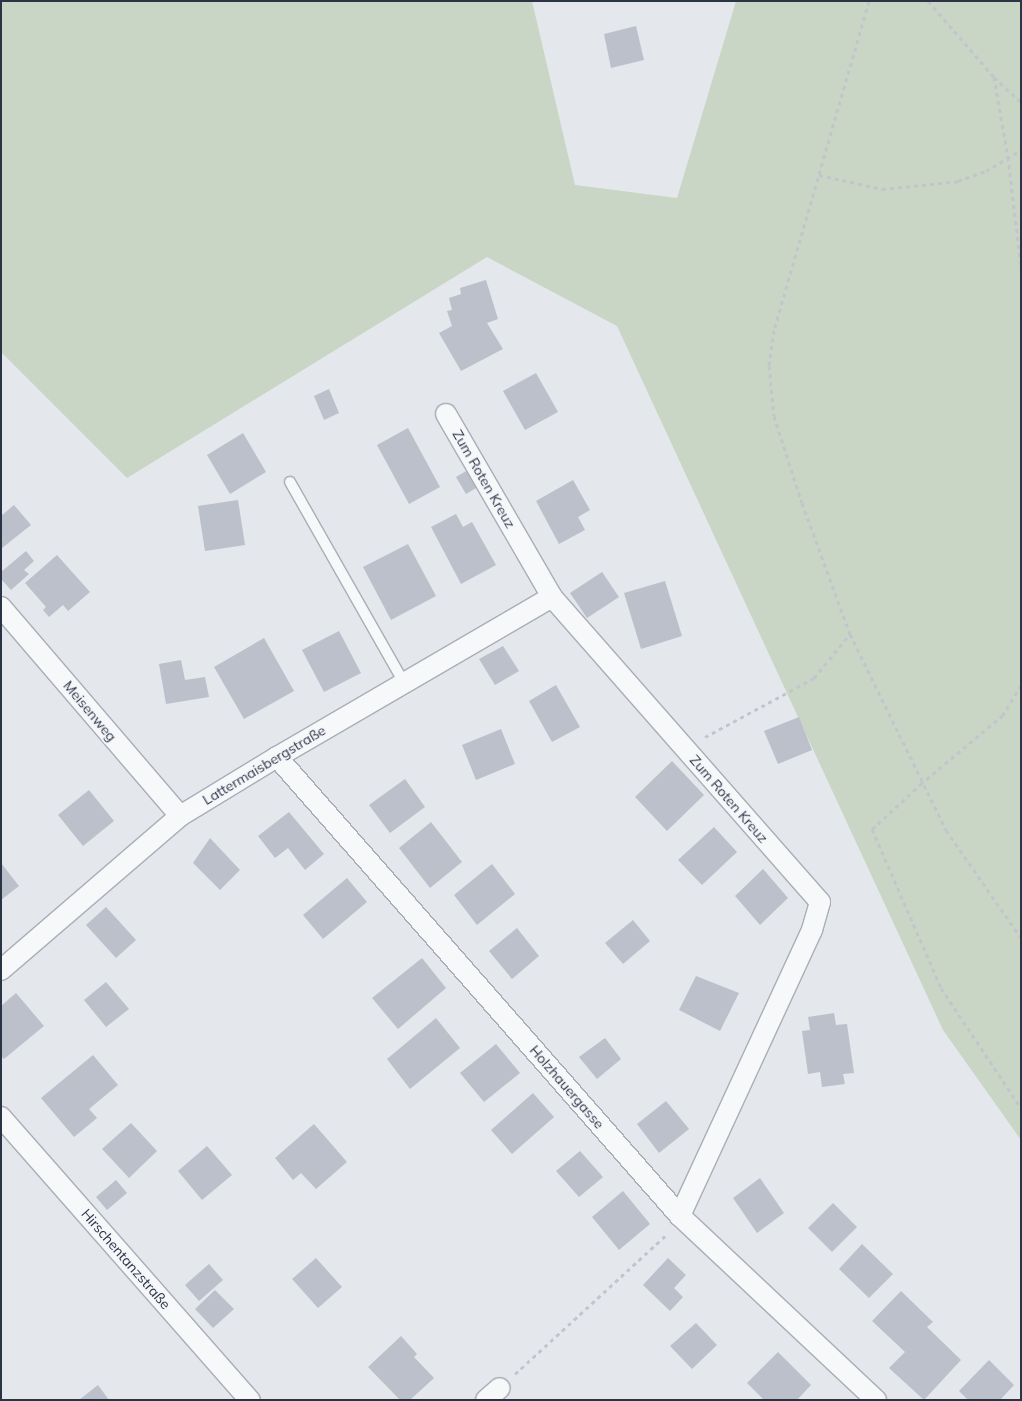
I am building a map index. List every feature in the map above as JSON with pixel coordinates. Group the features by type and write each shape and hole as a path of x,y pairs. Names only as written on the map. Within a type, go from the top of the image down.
{"street":[{"name":"Zum Roten Kreuz","path":"446,414 552,598 820,902 812,930 680,1216"},
{"name":"Lattermaisbergstraße","path":"1,970 180,816 276,757 552,598"},
{"name":"Meisenweg","path":"1,607 180,816"},
{"name":"Holzhauergasse","path":"276,757 680,1216 876,1400"},
{"name":"Hirschentanzstraße","path":"1,1117 250,1400"}],"lane":[{"path":"290,482 404,683"}],"path":[{"path":"869,1 774,330 769,366 774,416 802,503 850,634 946,830 1021,938"},
{"path":"928,1 994,77 1021,102"},
{"path":"994,77 1008,158 1021,268"},
{"path":"819,176 882,189 922,186 958,181 986,170 1021,150"},
{"path":"684,748 814,678 850,634"},
{"path":"1021,685 1003,715 922,783 872,829 941,988 1021,1108"},
{"path":"493,1394 669,1233 680,1216"}],"green space":[{"path":"1,1 532,1 575,185 677,198 736,1 1021,1 1021,1140 943,1030 617,326 487,257 127,478 1,352"}],"building":[{"path":"636,26 644,60 611,68 604,34"},
{"path":"486,280 498,319 487,323 503,349 461,371 439,333 452,326 447,311 452,310 449,298 461,294 460,288"},
{"path":"536,373 558,412 525,430 503,391"},
{"path":"329,389 339,413 324,420 314,396"},
{"path":"408,428 440,487 409,504 377,445"},
{"path":"243,433 266,472 230,494 207,455"},
{"path":"473,467 483,484 466,494 456,477"},
{"path":"573,480 590,510 578,517 585,530 559,544 536,501"},
{"path":"238,500 245,545 205,551 198,506"},
{"path":"14,505 31,525 2,548 1,516"},
{"path":"456,514 463,527 472,522 496,565 461,584 431,527"},
{"path":"408,544 436,596 391,620 363,567"},
{"path":"26,551 34,561 24,570 29,574 11,590 1,579 1,572"},
{"path":"57,555 90,592 68,611 63,605 49,617 43,610 46,607 25,583"},
{"path":"602,572 619,597 587,618 570,593"},
{"path":"665,581 682,636 641,649 624,593"},
{"path":"339,631 361,673 324,692 302,650"},
{"path":"264,638 294,691 244,719 214,667"},
{"path":"503,646 519,671 495,685 479,659"},
{"path":"181,660 185,680 205,677 209,697 166,704 159,664"},
{"path":"556,685 580,727 552,742 529,701"},
{"path":"799,717 812,750 778,764 764,731"},
{"path":"501,729 515,764 476,780 462,745"},
{"path":"672,761 704,795 667,831 635,797"},
{"path":"405,779 425,807 390,833 369,805"},
{"path":"89,790 114,821 83,846 58,815"},
{"path":"289,812 324,854 305,870 288,848 275,858 258,836"},
{"path":"431,822 462,862 430,888 399,848"},
{"path":"714,827 737,852 702,885 678,860"},
{"path":"210,838 240,870 220,890 193,863"},
{"path":"1,863 19,886 1,900"},
{"path":"492,864 515,894 477,925 454,895"},
{"path":"763,869 788,898 760,925 735,896"},
{"path":"347,878 367,902 323,939 303,915"},
{"path":"106,907 136,940 116,958 86,925"},
{"path":"633,920 650,941 623,964 605,943"},
{"path":"517,928 539,956 512,979 489,951"},
{"path":"422,958 446,988 398,1029 372,998"},
{"path":"696,976 739,993 720,1031 679,1010"},
{"path":"106,982 129,1009 106,1027 84,1000"},
{"path":"16,993 44,1026 4,1059 1,1056 1,1006"},
{"path":"834,1013 836,1025 847,1024 854,1073 843,1074 845,1084 822,1087 820,1072 808,1074 802,1031 810,1030 808,1017"},
{"path":"436,1018 460,1048 410,1089 387,1059"},
{"path":"605,1038 621,1059 597,1079 579,1057"},
{"path":"496,1044 520,1073 484,1102 460,1073"},
{"path":"93,1055 118,1085 89,1109 97,1118 74,1137 41,1098"},
{"path":"533,1093 554,1117 512,1154 491,1130"},
{"path":"666,1101 689,1129 659,1153 637,1124"},
{"path":"131,1123 157,1151 129,1178 102,1149"},
{"path":"314,1124 347,1162 316,1189 301,1173 293,1180 275,1158"},
{"path":"207,1146 232,1175 202,1200 178,1171"},
{"path":"580,1151 603,1177 579,1197 556,1171"},
{"path":"760,1178 784,1213 757,1233 733,1198"},
{"path":"116,1180 127,1193 107,1210 96,1197"},
{"path":"623,1191 650,1224 619,1250 592,1217"},
{"path":"833,1203 857,1227 832,1252 808,1228"},
{"path":"862,1244 893,1274 869,1298 839,1269"},
{"path":"316,1258 342,1287 318,1308 292,1279"},
{"path":"668,1258 686,1275 674,1288 683,1297 670,1311 643,1285"},
{"path":"209,1264 223,1280 199,1301 185,1285"},
{"path":"215,1290 234,1309 213,1328 195,1309"},
{"path":"901,1291 933,1322 927,1327 961,1360 924,1400 889,1368 905,1352 872,1321"},
{"path":"696,1323 717,1345 692,1369 670,1346"},
{"path":"401,1336 417,1354 414,1357 434,1378 410,1400 400,1400 368,1367"},
{"path":"778,1352 811,1385 797,1400 764,1400 747,1383"},
{"path":"989,1360 1014,1385 1000,1400 968,1400 959,1391"},
{"path":"98,1385 109,1400 79,1400"}]}
